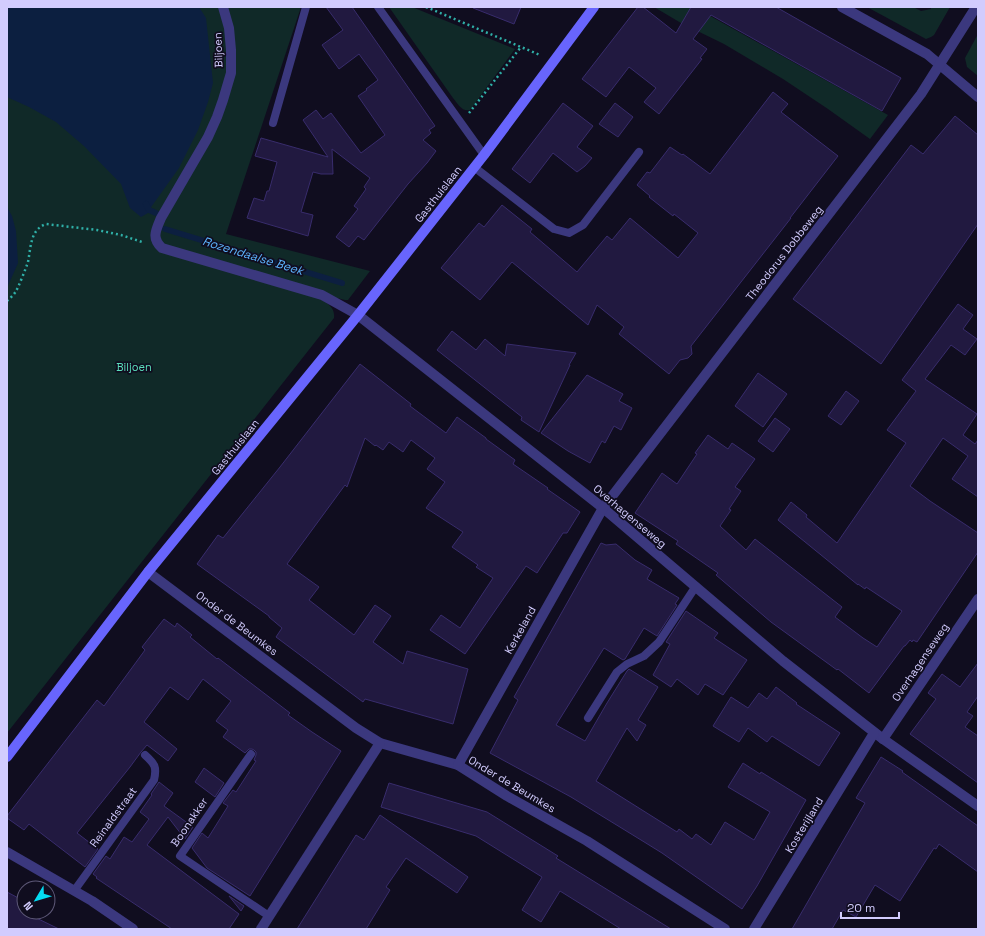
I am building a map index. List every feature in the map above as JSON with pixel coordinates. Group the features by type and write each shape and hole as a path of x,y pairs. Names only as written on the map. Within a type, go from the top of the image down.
{"street":[{"name":"Biljoen","path":"162,248 156,241 155,232 160,218 208,137 217,117 231,73 229,28 223,7"},
{"name":"Gasthuislaan","path":"7,756 148,572 358,315 474,167 594,7"},
{"path":"842,7 927,54 978,97"},
{"name":"Theodorus Dobbeweg","path":"603,508 921,94 976,7"},
{"path":"162,248 322,295 358,315"},
{"name":"Overhagenseweg","path":"358,315 603,508 783,661 874,733 978,806"},
{"name":"Kerkeland","path":"458,764 603,508"},
{"name":"Onder de Beumkes","path":"148,572 356,728 380,743 458,764 507,796 587,842 725,929"},
{"name":"Overhagenseweg","path":"883,739 978,599"},
{"name":"Kosterijland","path":"754,929 874,733"},
{"path":"261,929 380,743"},
{"path":"7,852 92,901 133,929"}],"lane":[{"path":"273,123 306,7"},
{"path":"378,7 484,154"},
{"path":"474,167 554,229 569,233 583,225 639,152"},
{"path":"588,718 617,672 627,664 644,656 659,642 696,586"},
{"name":"Boonakker","path":"250,754 180,856 269,916"},
{"name":"Reinaldstraat","path":"74,891 154,780 156,772 153,762 145,755"}],"path":[{"path":"426,7 554,61"},
{"path":"462,123 521,47"},
{"path":"7,301 16,292 27,263 32,238 37,229 46,224 97,230 121,235 162,248"}],"green space":[{"name":"Biljoen","path":"7,7 301,7 226,234 370,271 348,300 337,298 322,299 334,312 334,318 7,733"},
{"path":"389,7 412,7 515,49 470,110 465,110 460,107 453,98"},
{"path":"654,7 694,7 888,115 870,139 783,79 724,44 681,23"},
{"path":"867,7 913,7 921,11 931,9 931,7 950,7 934,35 926,39"},
{"path":"978,34 978,76 967,67 965,58"}],"water":[{"path":"7,7 199,7 206,18 213,83 198,130 179,168 148,213 141,217 130,208 121,184 84,146 56,122 7,97"},
{"path":"7,207 12,216 16,231 18,263 7,288"}],"building":[{"path":"326,7 352,7 435,126 429,130 431,133 423,140 436,151 364,240 358,236 349,247 336,237 358,209 354,206 366,189 364,187 370,178 332,149 333,174 313,172 301,212 313,215 308,236 247,218 254,198 264,201 267,191 269,191 277,162 255,156 261,138 328,157 303,120 316,110 323,119 331,113 361,153 385,135 358,96 378,80 359,54 339,69 322,45 343,30"},
{"path":"473,7 521,7 514,24"},
{"path":"638,7 643,7 676,33 691,7 776,7 901,78 882,111 711,15 693,39 707,49 700,58 702,59 659,114 644,102 656,88 629,67 606,97 582,79"},
{"path":"773,92 788,104 781,112 838,156 691,346 692,354 688,358 680,360 669,374 619,334 624,327 597,305 588,325 512,262 480,300 441,268 479,223 484,227 502,205 532,229 530,232 577,272 607,236 612,240 630,218 678,258 698,233 674,214 673,216 649,197 650,196 637,185 647,172 650,173 670,147 682,155 683,154 710,174"},
{"path":"563,103 593,126 577,147 592,158 577,172 553,153 530,183 512,169"},
{"path":"615,103 633,117 618,137 599,124"},
{"path":"955,116 978,135 978,224 881,364 793,299 911,145 923,154"},
{"path":"958,304 973,315 963,329 977,339 965,355 951,345 925,379 977,414 963,435 975,444 978,440 978,497 952,479 968,456 943,438 910,486 978,533 978,552 917,642 913,640 912,642 910,640 904,646 869,693 838,669 837,670 771,622 716,575 718,573 676,544 678,541 635,513 662,473 677,484 697,454 695,453 708,435 728,449 732,443 755,459 735,487 741,491 729,509 731,510 720,526 746,550 755,539 842,607 835,617 877,647 902,611 866,587 865,589 858,585 778,520 791,502 807,515 806,517 837,543 906,443 887,430 916,391 902,380"},
{"path":"452,331 476,350 485,339 505,356 507,344 576,353 569,365 539,432 521,420 522,417 437,350"},
{"path":"360,364 411,404 410,406 446,433 457,417 515,460 513,464 580,512 567,533 563,533 537,573 526,566 465,654 430,630 441,615 460,628 493,578 476,567 478,565 452,547 463,532 426,508 445,482 427,469 435,458 411,440 403,452 389,442 383,450 365,438 347,487 345,485 287,564 319,587 309,600 354,635 375,605 391,616 373,642 403,664 407,651 468,669 453,724 365,699 363,702 276,637 282,628 269,616 197,564 218,535 223,538"},
{"path":"758,373 787,394 763,427 735,406"},
{"path":"587,375 623,394 619,401 632,408 621,430 614,426 605,443 602,441 590,463 568,451 541,433"},
{"path":"846,391 859,401 841,425 828,416"},
{"path":"775,418 790,429 773,452 758,441"},
{"path":"601,543 606,545 616,544 635,560 652,570 647,579 679,598 675,604 677,605 657,636 644,628 625,659 623,660 604,648 556,725 585,741 629,669 658,687 638,720 646,725 637,741 627,728 596,781 677,832 679,829 692,839 696,834 711,845 725,822 754,840 770,812 728,787 743,763 760,774 761,772 806,800 757,886 742,909 641,840 571,797 490,753 518,700 514,697"},
{"path":"686,611 718,633 714,638 747,660 723,695 705,684 698,695 677,679 671,687 653,675 670,644 666,642"},
{"path":"164,619 175,627 177,623 192,635 190,637 217,659 218,658 290,713 288,715 341,751 250,896 207,868 192,848 202,833 208,838 228,806 223,803 233,790 236,792 256,761 254,760 256,752 254,750 249,749 245,753 223,737 228,730 216,721 231,701 203,679 188,700 170,687 144,722 177,749 168,761 147,745 77,833 98,849 85,867 29,824 24,830 7,818 7,816 97,700 104,706 145,650 142,647"},
{"path":"978,663 978,696 967,712 973,716 965,727 978,736 978,783 910,734 936,699 928,693 942,674 960,687"},
{"path":"776,687 797,703 796,704 840,733 819,766 772,736 767,742 748,728 739,742 713,726 731,697 748,708 759,693 767,699"},
{"path":"881,757 903,771 902,772 978,826 978,872 939,844 936,849 934,848 900,901 875,885 856,917 843,910 832,929 792,929 865,803 856,798"},
{"path":"204,768 224,783 215,797 195,782"},
{"path":"159,782 173,793 164,806 193,827 185,839 168,817 147,845 239,914 229,929 172,929 96,878 97,877 93,874 106,856 110,859 124,837 132,842 149,819 140,812"},
{"path":"389,783 487,812 558,856 556,858 671,929 621,929 560,891 541,922 522,910 542,877 476,836 381,807"},
{"path":"380,815 468,877 457,893 406,858 386,887 390,890 366,929 297,929 356,835 364,840"},
{"path":"7,892 16,897 16,920 40,920 59,929 7,929"},
{"path":"229,896 244,906 241,911"}],"waterway":[{"name":"Rozendaalse Beek","path":"146,204 149,210 156,213"},
{"name":"Rozendaalse Beek","path":"165,229 342,283"}]}
